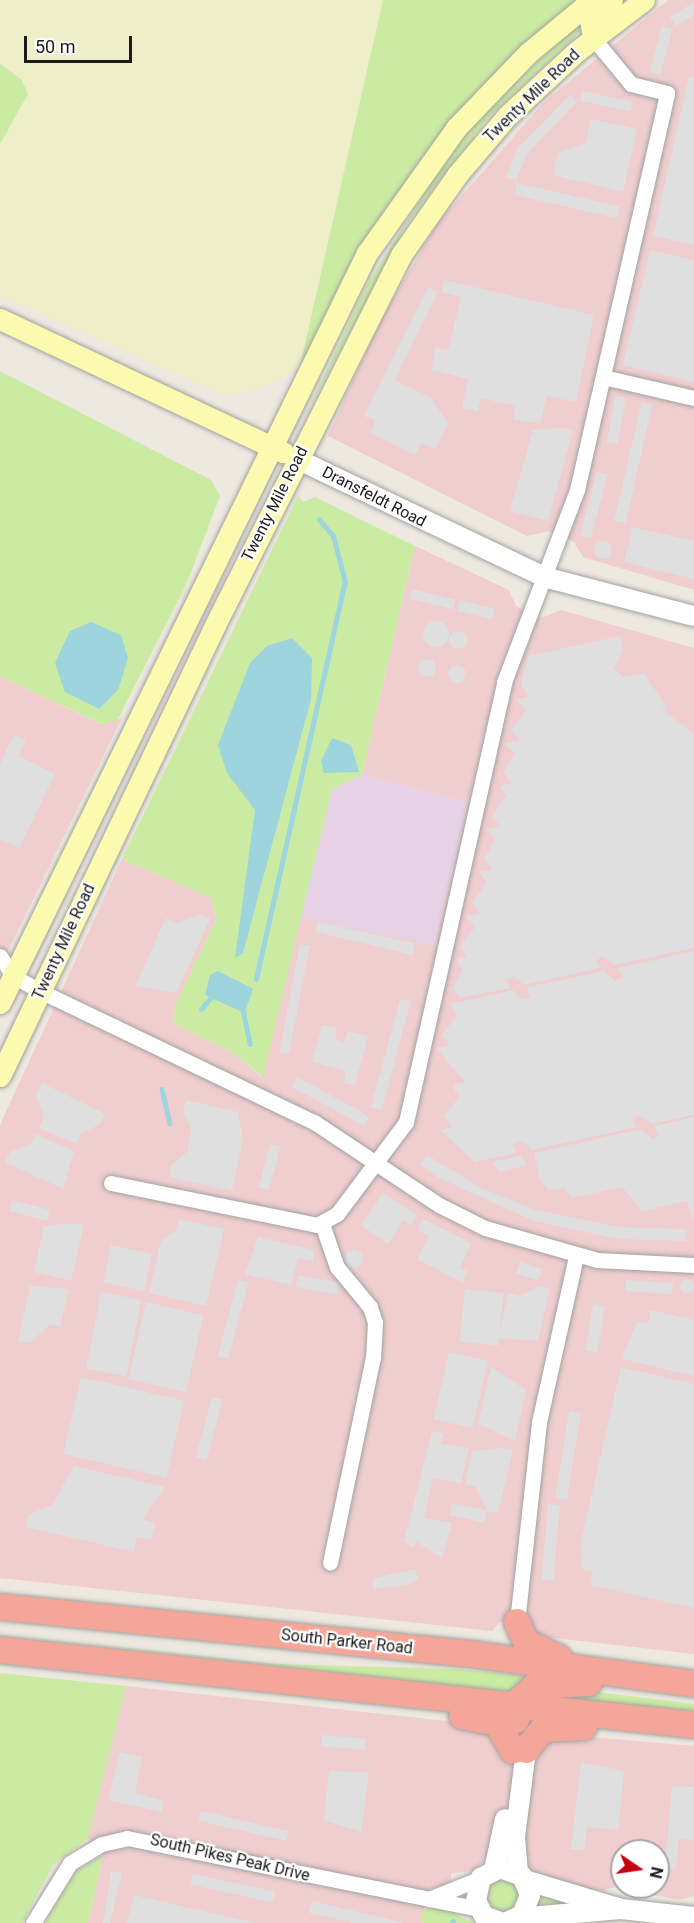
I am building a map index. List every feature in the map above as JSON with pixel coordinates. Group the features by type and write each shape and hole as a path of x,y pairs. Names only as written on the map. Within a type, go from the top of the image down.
{"highway":[{"path":"0,1596 37,1610"},
{"name":"South Parker Road","path":"0,1606 478,1655 694,1684"},
{"path":"478,1655 518,1622 526,1642 548,1648 568,1666"},
{"path":"5,1654 264,1679 694,1726"},
{"path":"264,1679 302,1700 490,1720 504,1731 520,1751"},
{"path":"520,1751 518,1706 526,1693 550,1682 694,1684"},
{"path":"520,1751 536,1735 551,1727 694,1726"}],"main road":[{"name":"Twenty Mile Road","path":"0,1003 7,976 272,447 354,276 406,192 491,90 592,0"},
{"path":"593,38 590,19 612,0"},
{"name":"Twenty Mile Road","path":"0,1076 297,459 382,290 433,207 507,116 593,38 644,0"},
{"name":"Dransfeldt Road","path":"0,319 297,459"}],"street":[{"path":"111,1183 284,1222 322,1224 337,1214 406,1122 504,682 577,490 667,93 631,84 593,38"},
{"path":"603,377 694,398"},
{"name":"Dransfeldt Road","path":"297,459 544,577 694,616"},
{"path":"0,956 7,976 314,1122 472,1222 576,1257 694,1265"},
{"path":"322,1224 337,1267 370,1307 375,1322 330,1563"},
{"path":"518,1622 539,1422 576,1257"},
{"path":"520,1751 488,1874 476,1893 478,1909 509,1921 621,1909"},
{"path":"509,1921 530,1901 521,1876 515,1837 520,1751"},
{"name":"South Pikes Peak Drive","path":"33,1923 70,1863 89,1849 126,1838 478,1909"},
{"path":"429,1899 488,1874 521,1876 621,1909 694,1917"}],"shaded area":[{"path":"668,0 694,0 694,590 583,557 574,542 549,531 527,536 328,436 378,325 437,224 543,103"},
{"path":"694,2 694,15 676,26 670,17"},
{"path":"662,26 673,29 660,75 650,72"},
{"path":"689,77 694,78 694,245 653,236"},
{"path":"582,91 633,102 631,112 580,101"},
{"path":"570,95 577,102 528,153 516,180 506,178 518,148"},
{"path":"591,119 637,129 623,192 553,175 558,153 586,143"},
{"path":"517,183 619,207 617,218 514,195"},
{"path":"650,250 694,260 694,382 623,365"},
{"path":"444,280 594,315 576,402 547,396 540,424 513,419 515,406 481,398 478,411 462,408 468,379 431,370 436,347 448,350 461,297 442,292"},
{"path":"428,287 438,292 395,380 430,397 448,423 435,449 421,443 415,455 371,433 375,421 364,416"},
{"path":"615,396 626,398 618,444 607,442"},
{"path":"642,402 652,405 626,523 614,521"},
{"path":"562,428 573,430 548,521 510,511 533,430"},
{"path":"597,472 608,475 591,539 580,536"},
{"path":"633,527 694,541 694,579 624,562"},
{"path":"603,541 609,544 612,550 609,556 603,559 597,556 594,550 597,544"},
{"path":"415,546 509,590 516,606 541,618 561,610 694,648 694,1654 538,1636 532,1626 500,1622 492,1631 0,1578 0,1125 122,859 211,898 216,920 175,1005 174,1024 230,1051 262,1077 300,917 434,945 468,802 362,775"},
{"path":"412,589 456,600 453,610 410,599"},
{"path":"460,600 495,609 492,619 457,611"},
{"path":"436,621 445,625 449,634 445,643 436,647 427,643 423,634 427,625"},
{"path":"458,631 464,634 467,640 464,646 458,649 452,646 449,640 452,634"},
{"path":"620,636 623,648 614,668 623,677 644,673 667,708 661,709 694,733 694,948 615,965 602,956 596,961 601,968 524,985 514,976 506,980 511,988 460,998 453,989 462,970 456,959 467,956 460,947 475,927 466,916 480,913 472,903 487,882 479,872 493,870 484,859 495,840 487,829 500,826 492,816 506,796 500,786 512,783 503,773 514,753 505,744 520,740 511,730 526,710 516,700 530,696 521,686 528,656"},
{"path":"427,659 435,664 436,668 431,676 427,677 419,672 418,668 423,660"},
{"path":"453,665 461,665 466,670 464,681 453,683 448,678 448,670"},
{"path":"0,676 101,724 122,718 0,967"},
{"path":"14,735 26,740 19,756 55,774 19,848 0,839 0,764"},
{"path":"362,775 468,802 434,945 300,917 332,788"},
{"path":"201,914 210,919 176,993 135,986 166,918 177,923"},
{"path":"318,922 415,943 413,955 315,932"},
{"path":"300,944 310,946 289,1054 279,1052"},
{"path":"694,951 694,1115 652,1124 638,1115 633,1120 637,1127 532,1150 522,1141 513,1145 517,1153 475,1162 440,1130 453,1127 444,1117 459,1097 452,1085 465,1082 436,1048 450,1045 442,1035 457,1015 450,1004 513,990 521,999 530,998 527,987 604,971 615,981 624,977 618,968"},
{"path":"400,999 411,1002 382,1110 371,1107"},
{"path":"322,1025 337,1028 335,1039 344,1042 347,1031 368,1036 355,1085 344,1083 346,1071 312,1062"},
{"path":"297,1077 360,1111 369,1118 364,1126 292,1087"},
{"path":"42,1083 105,1114 100,1124 81,1134 77,1144 39,1128 44,1116 36,1095"},
{"path":"186,1100 238,1112 243,1139 232,1191 169,1177 171,1165 187,1152 191,1129 183,1111"},
{"path":"694,1117 694,1221 687,1201 642,1211 622,1187 572,1198 563,1188 549,1191 540,1180 534,1153 640,1129 653,1139 659,1135 654,1126"},
{"path":"36,1134 74,1151 63,1189 5,1162 10,1152 31,1144"},
{"path":"270,1144 281,1147 269,1190 258,1187"},
{"path":"427,1155 481,1188 536,1210 619,1227 685,1229 686,1241 618,1239 534,1221 439,1178 420,1165"},
{"path":"520,1156 528,1165 500,1172 492,1162"},
{"path":"383,1193 417,1215 411,1225 403,1221 388,1244 361,1225"},
{"path":"12,1200 50,1210 47,1221 9,1211"},
{"path":"179,1219 224,1229 206,1306 149,1293 161,1241 176,1230"},
{"path":"423,1219 471,1243 460,1268 467,1271 463,1283 417,1259 429,1236 418,1230"},
{"path":"73,1223 84,1225 71,1281 34,1272 44,1226"},
{"path":"258,1237 314,1250 313,1261 298,1258 291,1285 245,1274"},
{"path":"111,1245 152,1254 144,1291 103,1282"},
{"path":"354,1250 360,1253 363,1259 360,1265 354,1268 348,1265 345,1259 348,1253"},
{"path":"520,1262 542,1269 538,1281 516,1273"},
{"path":"298,1275 339,1283 337,1295 296,1287"},
{"path":"687,1279 692,1281 694,1286 692,1291 687,1293 682,1291 680,1286 682,1281"},
{"path":"238,1280 249,1283 228,1359 218,1356"},
{"path":"626,1280 673,1283 672,1294 625,1291"},
{"path":"30,1286 69,1289 60,1327 50,1324 30,1343 18,1341"},
{"path":"539,1286 550,1288 538,1340 498,1339 508,1293 520,1296"},
{"path":"465,1289 504,1293 498,1346 459,1342"},
{"path":"101,1292 141,1300 126,1376 86,1369"},
{"path":"146,1302 203,1315 186,1392 128,1379"},
{"path":"593,1304 605,1306 597,1352 586,1350"},
{"path":"651,1310 694,1320 694,1376 622,1359 637,1321 648,1323"},
{"path":"449,1352 488,1361 472,1428 433,1419"},
{"path":"491,1367 526,1390 515,1441 478,1424"},
{"path":"621,1367 694,1384 694,1608 590,1585 593,1571 582,1569 581,1541"},
{"path":"81,1377 184,1401 167,1478 63,1454"},
{"path":"212,1397 223,1400 207,1460 196,1457"},
{"path":"569,1411 581,1413 567,1500 555,1498"},
{"path":"432,1431 443,1434 441,1444 469,1448 461,1483 433,1478 424,1518 452,1523 442,1558 417,1542 413,1548 404,1541"},
{"path":"502,1448 513,1450 498,1513 487,1511 484,1523 450,1515 452,1503 487,1510 476,1487 465,1484 472,1451"},
{"path":"74,1466 165,1487 145,1515 144,1520 155,1523 151,1540 137,1537 134,1552 26,1527 28,1515 52,1505"},
{"path":"548,1504 560,1505 553,1581 541,1580"},
{"path":"415,1569 419,1580 407,1585 373,1589 374,1578"},
{"path":"126,1686 483,1725 505,1744 556,1734 694,1746 694,1896 679,1900 670,1898 670,1839 610,1839 610,1889 602,1891 558,1885 489,1855 475,1870 451,1874 451,1884 428,1889 421,1923 88,1923 103,1855 88,1838 89,1825"},
{"path":"322,1735 366,1739 365,1750 321,1746"},
{"path":"120,1752 142,1757 135,1793 164,1801 161,1812 108,1800"},
{"path":"581,1762 624,1771 618,1830 587,1827 584,1850 571,1849"},
{"path":"329,1771 369,1772 361,1832 324,1820"},
{"path":"672,1786 694,1787 694,1840 679,1839 676,1869 670,1868 670,1839 667,1839"},
{"path":"201,1811 289,1831 286,1841 199,1821"},
{"path":"111,1871 122,1873 110,1923 103,1923"},
{"path":"193,1874 275,1891 273,1902 191,1885"},
{"path":"134,1895 255,1923 127,1923"},
{"path":"312,1901 405,1923 354,1923 309,1913"}],"green space":[{"path":"0,0 383,0 300,366 268,386 226,396 0,295 0,144 28,94 22,80 0,64"},
{"path":"383,0 579,0 457,114 421,159 364,242 300,366"},
{"path":"584,17 580,32 488,118 406,225 304,419 365,288 459,138"},
{"path":"0,64 22,80 28,94 0,144"},
{"path":"0,371 211,480 220,496 187,583 117,721 102,724 0,676"},
{"path":"298,496 303,502 315,497 415,546 362,775 332,789 263,1077 230,1051 174,1024 175,1005 216,920 211,898 122,859"},
{"path":"0,1634 276,1664 457,1669 529,1676 520,1689 509,1692"},
{"path":"0,1673 126,1686 88,1838 53,1865 22,1923 0,1923"},
{"path":"556,1687 694,1704 694,1711 540,1697"},
{"path":"103,1855 88,1923 45,1923 74,1873"},
{"path":"492,1877 515,1878 523,1900 507,1915 487,1908 484,1886"},
{"path":"535,1890 580,1904 536,1909"},
{"path":"454,1907 458,1916 475,1923 421,1923 423,1910"}],"water":[{"path":"91,622 121,635 128,658 118,690 99,709 65,692 55,663 70,631"},
{"path":"292,638 312,658 311,699 243,953 235,958 255,810 227,773 218,745 250,663 267,646"},
{"path":"332,738 351,745 359,772 324,773 321,761"},
{"path":"218,971 253,989 246,1009 240,1011 205,995 210,975"}],"waterway":[{"path":"256,979 345,582 333,536 319,520"},
{"path":"201,1009 213,995"},
{"path":"242,1005 250,1044"},
{"path":"162,1089 170,1123"}]}
